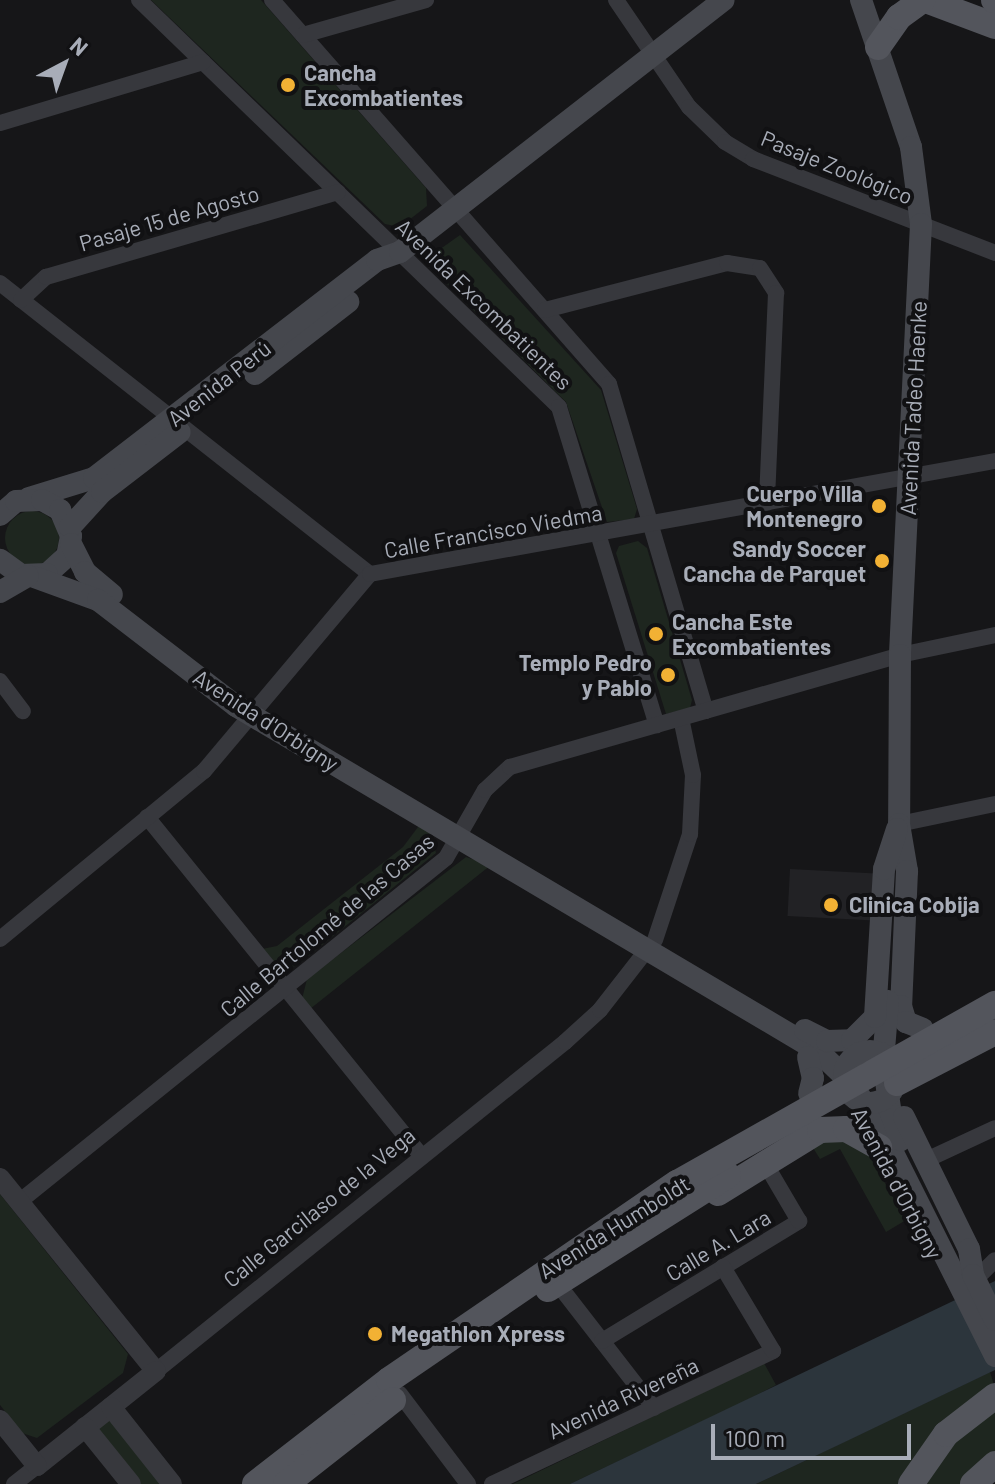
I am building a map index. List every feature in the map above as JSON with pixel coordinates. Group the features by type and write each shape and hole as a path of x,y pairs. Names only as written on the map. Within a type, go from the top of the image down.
{"main road":[{"name":"Avenida Tadeo Haenke","path":"861,0 911,147 921,224 900,655 899,824 907,871 901,1006 906,1022 923,1029"},
{"path":"878,47 899,17 924,0 995,26"},
{"name":"Avenida Perú","path":"0,514 29,498 82,485 179,424 387,271 400,252 718,3"},
{"name":"Avenida Perú","path":"31,576 58,567 70,536 95,498 179,424"},
{"name":"Avenida d'Orbigny","path":"29,498 55,506 91,578 257,712"},
{"name":"Avenida d'Orbigny","path":"0,560 31,576 98,600 257,712 441,815 462,835 623,931 631,950 648,948 815,1036 852,1040"},
{"path":"0,592 31,576"},
{"name":"Avenida Tadeo Haenke","path":"852,1040 867,1029 877,1010 884,869 899,824"},
{"path":"891,1146 891,1114 883,1062 899,824"},
{"path":"623,931 787,1030 849,1081 891,1146"},
{"name":"Avenida d'Orbigny","path":"648,948 850,1088 891,1146 939,1265 971,1284 995,1320"},
{"path":"850,1088 856,1056 880,1054 995,992"},
{"name":"Avenida Humboldt","path":"255,1484 389,1380 682,1192 995,1004"},
{"name":"Avenida Humboldt","path":"286,1484 400,1394 682,1192 995,1023"},
{"path":"891,1146 855,1132 827,1128 711,1197 682,1192 691,1167 809,1094 850,1088 881,1101 896,1083 995,1032"},
{"path":"880,1054 896,1070 896,1083"},
{"path":"808,1057 813,1078 809,1094"},
{"name":"Avenida d'Orbigny","path":"896,1083 909,1130 969,1249 971,1284 995,1356"},
{"path":"911,1484 946,1434 995,1396"},
{"path":"973,1484 995,1464"}],"street":[{"name":"Avenida Excombatientes","path":"139,0 556,403 600,535 657,725"},
{"name":"Avenida Excombatientes","path":"272,0 609,384 706,711"},
{"path":"303,35 426,0"},
{"name":"Pasaje Zoológico","path":"616,0 651,56 689,107 725,142 753,159 995,253"},
{"path":"0,123 203,62"},
{"name":"Pasaje 15 de Agosto","path":"21,300 46,277 338,192"},
{"path":"545,310 727,263 760,268 776,293 767,503"},
{"path":"0,283 370,574"},
{"name":"Calle Francisco Viedma","path":"0,939 204,771 257,712 370,574 651,526 995,461"},
{"name":"Calle Bartolomé de las Casas","path":"19,1202 446,858 462,835 485,790 510,767 900,655 995,635"},
{"path":"0,681 23,711"},
{"name":"Calle Garcilaso de la Vega","path":"14,1484 565,1042 600,1010 648,948 690,834 693,775 681,718"},
{"path":"899,824 995,804"},
{"path":"147,817 422,1156"},
{"path":"924,1161 995,1128"},
{"name":"Calle A. Lara","path":"602,1341 799,1221 765,1163"},
{"path":"0,1178 156,1371"},
{"path":"971,1284 995,1260"},
{"name":"Avenida Rivereña","path":"492,1484 773,1351 723,1267"},
{"path":"557,1283 654,1408"},
{"path":"400,1394 468,1484"},
{"path":"111,1407 172,1484"},
{"path":"0,1420 37,1466"},
{"path":"85,1427 131,1484"}],"shaded area":[{"path":"151,0 261,0 426,188 427,206 400,227 385,224"},
{"path":"460,235 601,390 637,509 634,519 607,522 566,402 431,268 429,257"},
{"path":"32,511 51,519 59,538 51,557 32,565 13,557 5,538 13,519"},
{"path":"638,541 647,548 692,700 690,708 666,714 616,553 619,546"},
{"path":"421,823 432,836 436,853 296,966 279,968 262,949 277,946 403,847"},
{"path":"466,857 491,865 310,1009 302,999 307,979"},
{"name":"Clinica Cobija","path":"790,869 876,874 873,920 788,916"},
{"path":"845,1140 869,1155 906,1220 886,1232 840,1149 820,1159 810,1143"},
{"path":"0,1194 128,1354 123,1373 37,1438 22,1433 0,1405"},
{"path":"995,1281 995,1370 849,1440 756,1484 570,1484"},
{"path":"764,1363 776,1385 739,1404 570,1484 513,1484"},
{"path":"990,1372 995,1388 904,1484 756,1484"},
{"path":"995,1404 995,1452 960,1484 919,1484 933,1461"},
{"path":"108,1418 164,1484 138,1484 98,1434 98,1425"}],"place":[{"name":"Cancha Excombatientes","path":"288,85"},
{"name":"Cuerpo Villa Montenegro","path":"879,506"},
{"name":"Sandy Soccer Cancha de Parquet","path":"882,561"},
{"name":"Cancha Este Excombatientes","path":"656,634"},
{"name":"Templo Pedro y Pablo","path":"668,675"},
{"name":"Clinica Cobija","path":"831,905"},
{"name":"Megathlon Xpress","path":"375,1334"}]}
